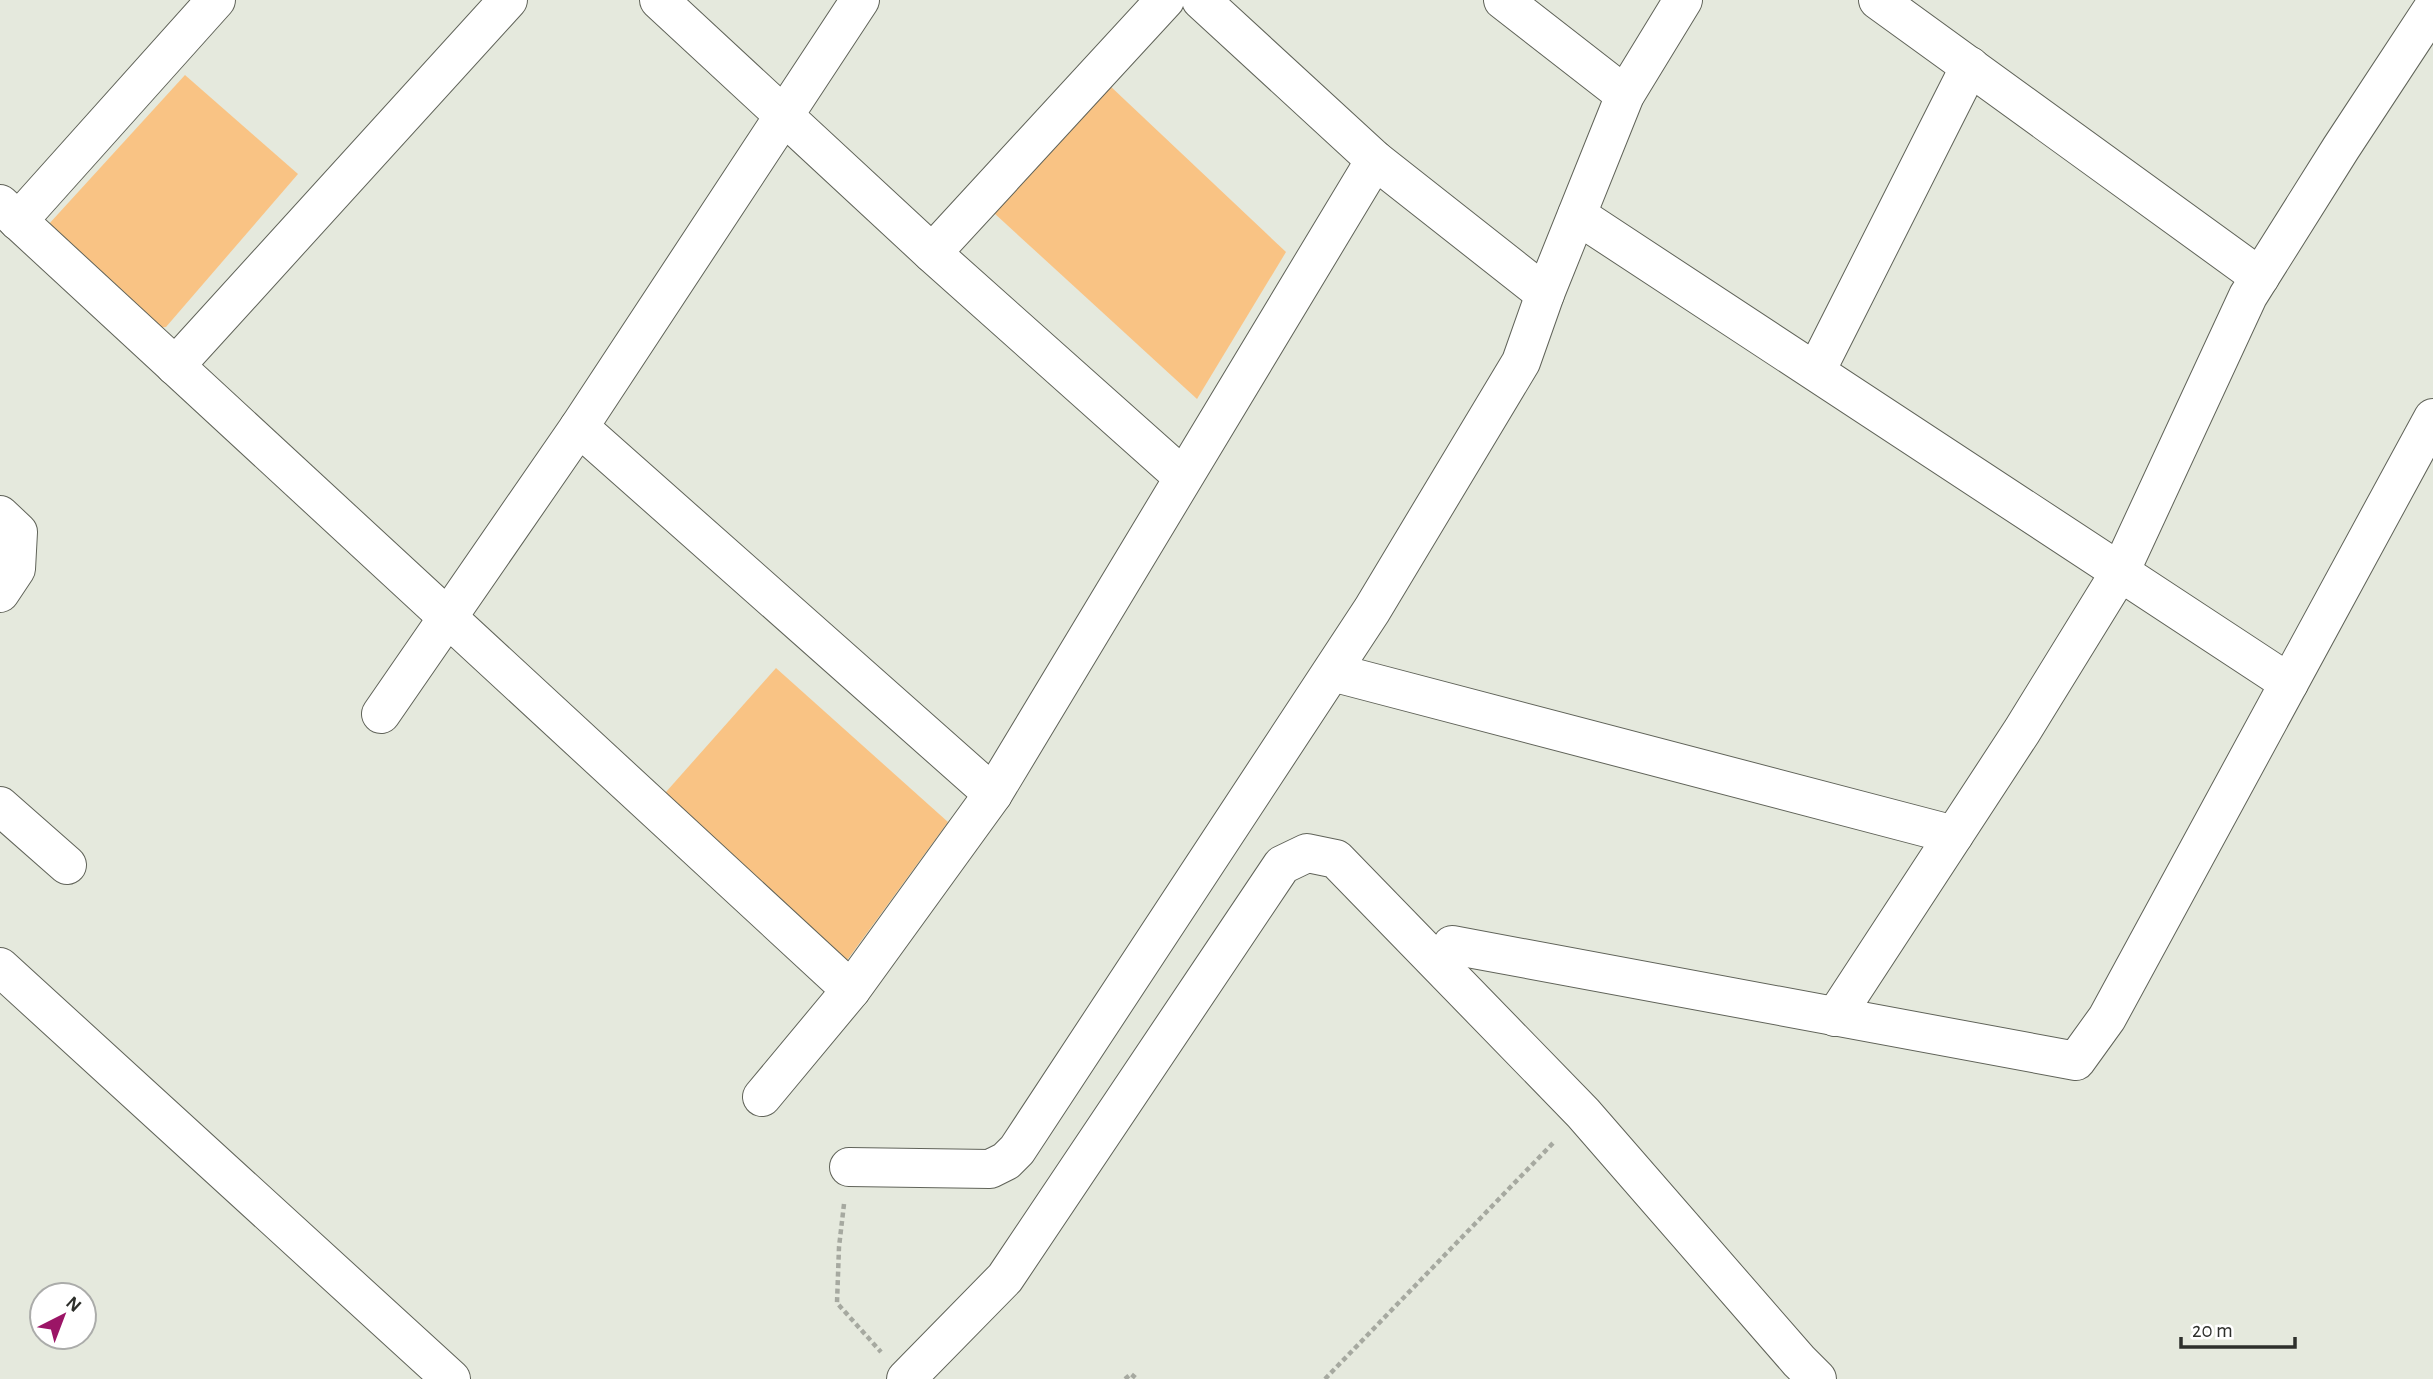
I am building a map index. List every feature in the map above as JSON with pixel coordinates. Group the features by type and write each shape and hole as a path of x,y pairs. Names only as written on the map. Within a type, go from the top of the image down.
{"street":[{"path":"216,0 9,212 851,990"},
{"path":"175,366 508,0"},
{"path":"659,0 932,253 1183,477"},
{"path":"381,714 579,427 860,0"},
{"path":"932,253 1165,0"},
{"path":"1201,0 1375,160 1545,294"},
{"path":"1503,0 1625,95"},
{"path":"849,1167 990,1169 1006,1161 1017,1150 1372,610 1521,362 1545,294 1625,95 1683,0"},
{"path":"1878,0 2260,277"},
{"path":"1835,1017 2022,731 2120,572 2248,296 2433,8"},
{"path":"1816,371 1970,66"},
{"path":"762,1097 851,990 993,794 1375,160"},
{"path":"1577,215 2289,682"},
{"path":"1452,945 2076,1061 2107,1018 2433,418"},
{"path":"579,427 993,794"},
{"path":"0,515 19,532 16,569 0,593"},
{"path":"1332,672 1954,835"},
{"path":"0,806 67,864"},
{"path":"897,1369 1006,1278 1282,865 1307,852 1336,859 1583,1113 1798,1361 1817,1379"},
{"path":"0,967 451,1379"}],"path":[{"path":"1325,1379 1583,1113"},
{"path":"849,1167 839,1247 836,1303 897,1369"},
{"path":"1125,1379 1131,1374 1137,1379"}],"shaded area":[{"path":"185,75 298,174 166,327 142,329 48,225"},
{"path":"1108,84 1286,252 1197,399 994,213"},
{"path":"776,668 948,822 837,974 658,801"}]}
